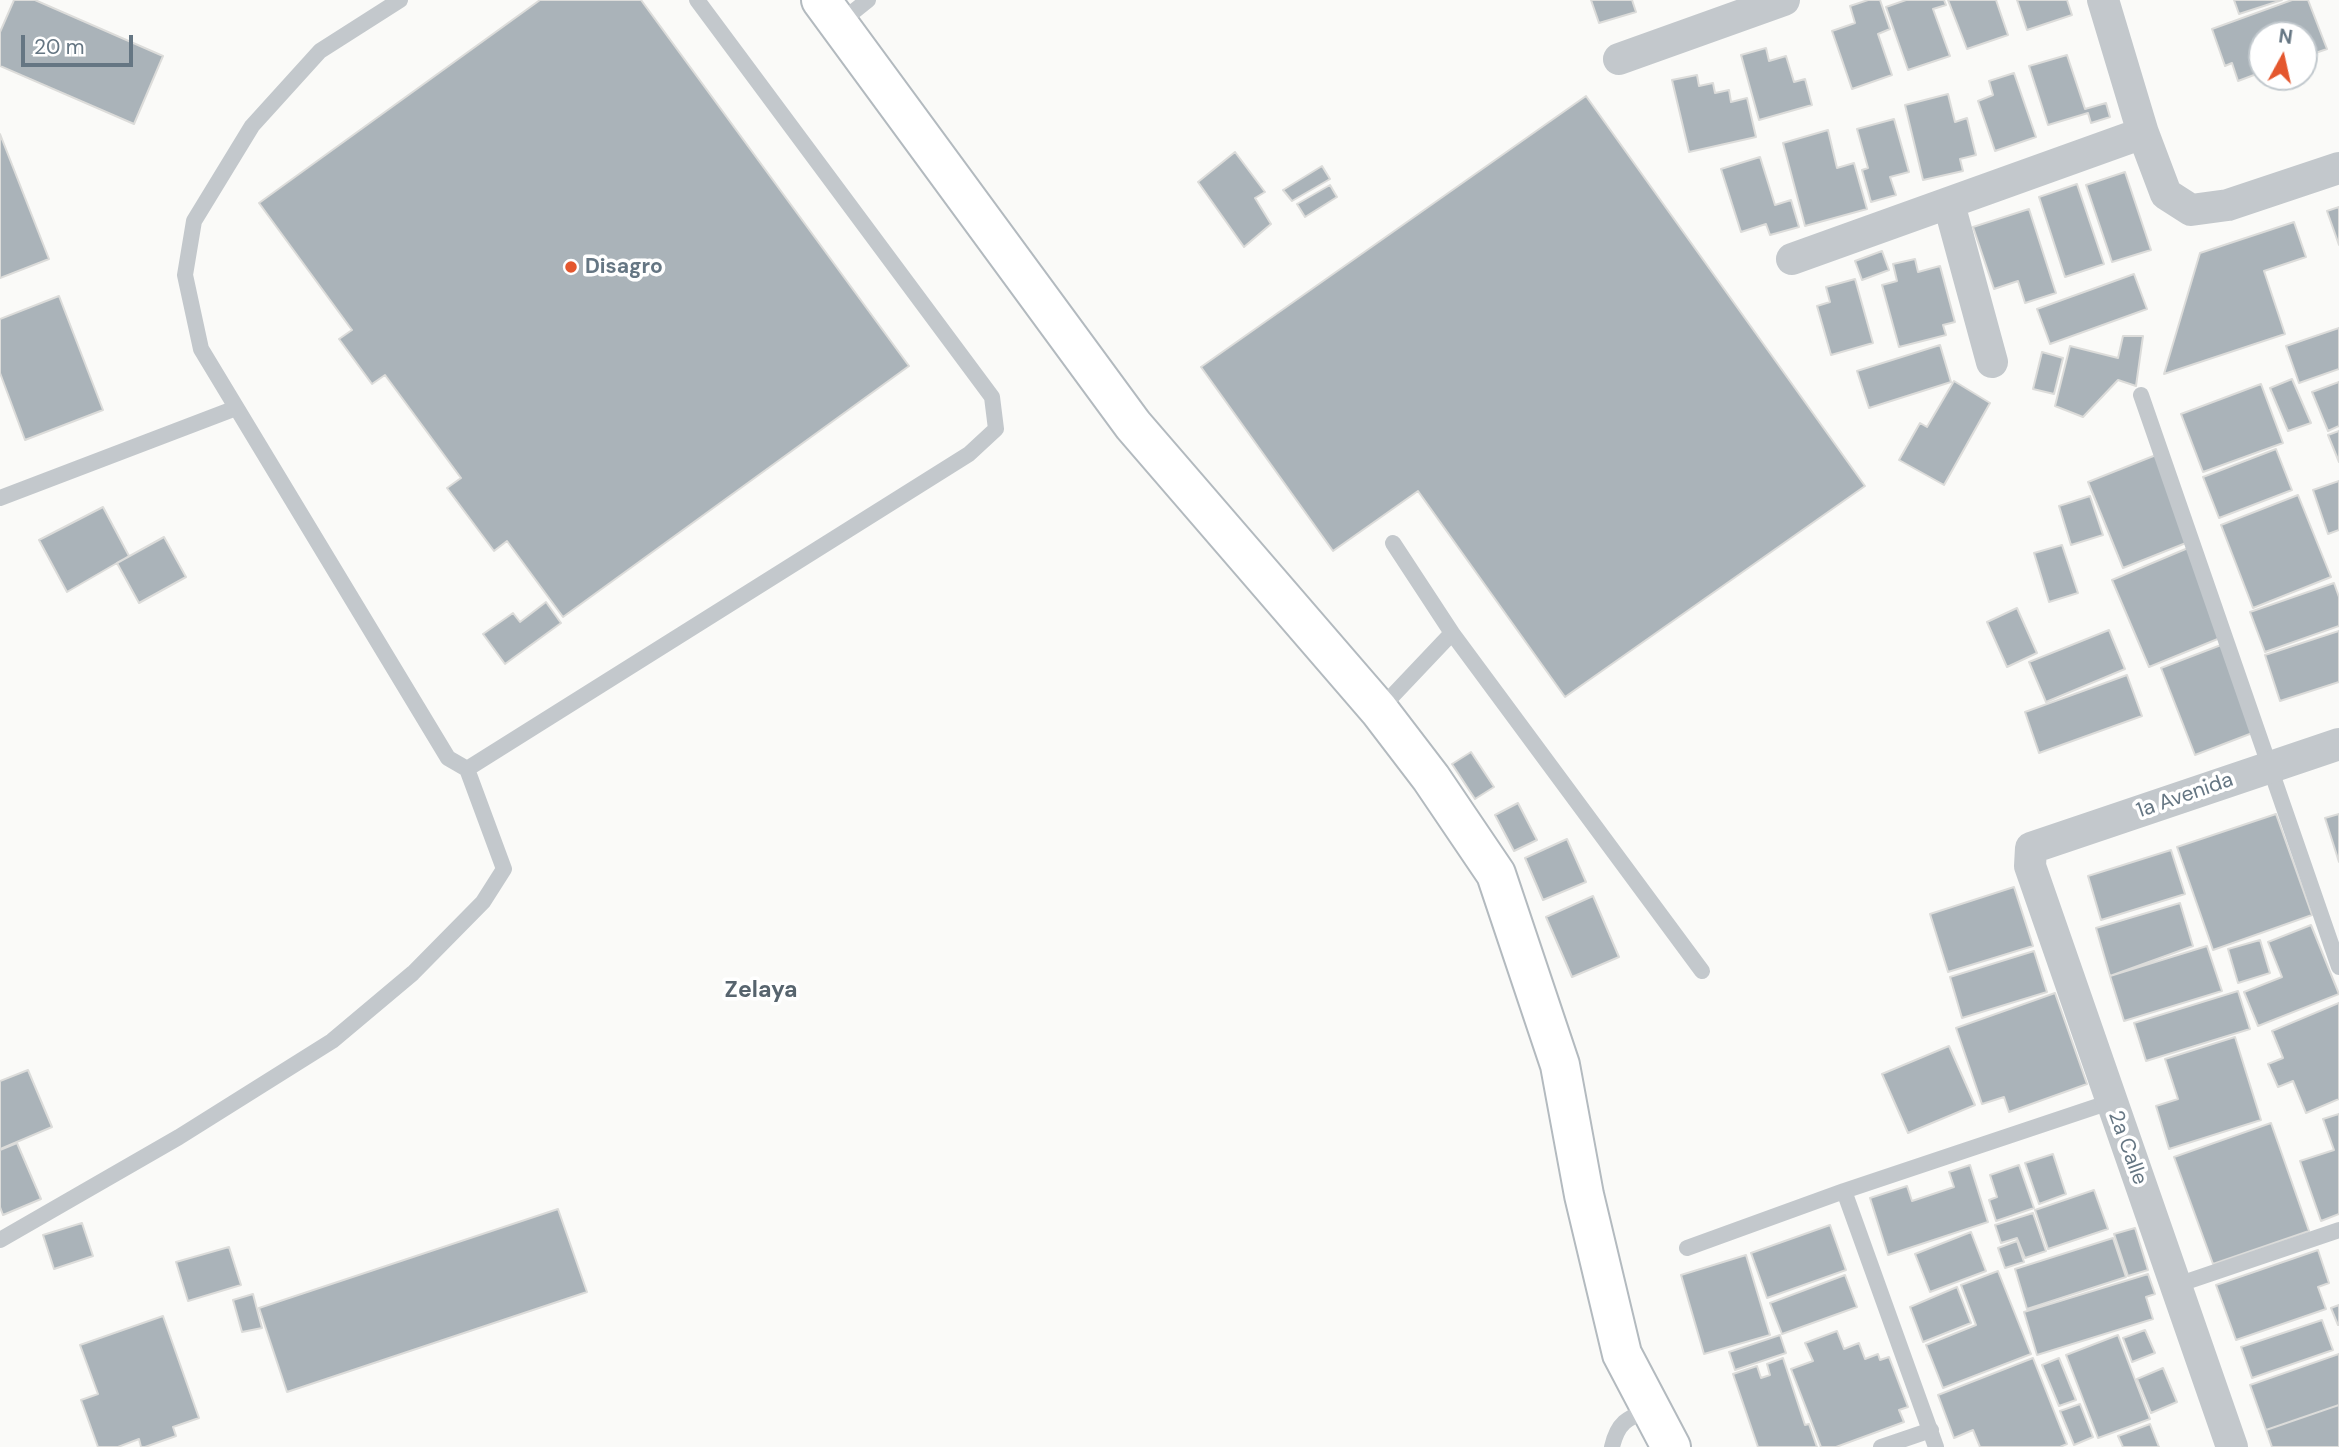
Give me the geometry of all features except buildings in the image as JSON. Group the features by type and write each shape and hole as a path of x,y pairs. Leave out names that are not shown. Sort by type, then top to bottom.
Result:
{"street":[{"path":"1619,59 1784,0"},
{"path":"2103,0 2143,133 2166,194 2191,210 2228,205 2339,168"},
{"path":"829,12 1133,425 1380,709 1496,874 1560,1065 1584,1195 1622,1354 1653,1408 1671,1447"},
{"path":"1792,259 2143,133"},
{"path":"1949,204 1992,362"},
{"name":"1a Avenida","path":"2031,848 2339,744"},
{"name":"2a Calle","path":"2031,848 2030,866 2232,1447"}],"lane":[{"path":"0,1240 179,1137 332,1041 413,973 483,902 505,869 467,769 448,758 201,349 186,275 194,221 252,126 320,51 400,0"},
{"path":"467,769 969,454 996,429 992,397 697,0"},
{"path":"829,12 868,0"},
{"path":"2141,395 2339,967"},
{"path":"0,498 236,408"},
{"path":"1393,543 1452,633 1702,971"},
{"path":"1380,709 1452,633"},
{"path":"1688,1248 1844,1191 2110,1102"},
{"path":"1844,1191 1937,1447"},
{"path":"2177,1285 2339,1230"},
{"path":"1612,1447 1617,1428 1632,1416 1653,1408"},
{"path":"1881,1447 1931,1430"}],"place":[{"name":"Disagro","path":"571,267"}],"district":[{"name":"Zelaya","path":"761,991"}]}
